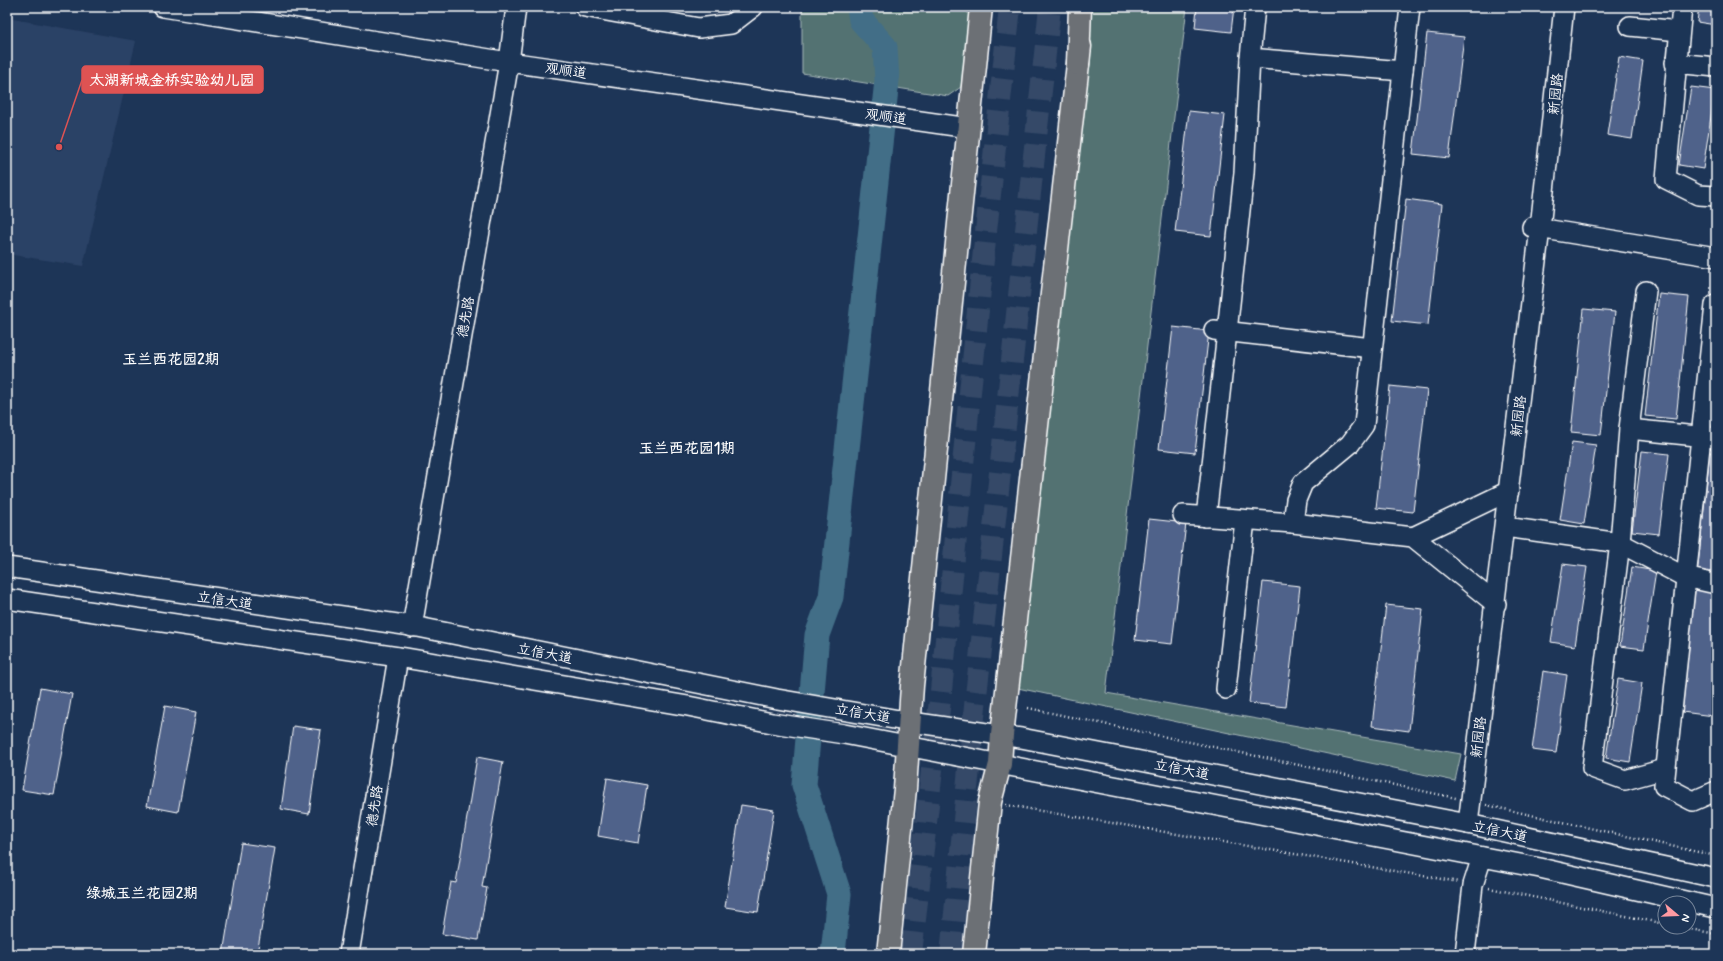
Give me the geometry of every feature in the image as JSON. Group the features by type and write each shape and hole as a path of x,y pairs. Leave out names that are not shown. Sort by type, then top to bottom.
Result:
{"main road":[{"path":"888,954 907,746 911,722 912,686 981,7"},
{"path":"1078,64 1080,7"},
{"path":"974,954 990,802 1000,764 1002,735 1085,7"}],"street":[{"name":"观顺道","path":"163,7 969,124"},
{"name":"观顺道","path":"207,7 506,58"},
{"name":"德先路","path":"506,58 509,7"},
{"name":"德先路","path":"409,626 516,7"},
{"path":"585,7 699,28 731,24 753,7"},
{"path":"1206,517 1221,331 1244,173 1250,58 1255,7"},
{"path":"1293,523 1296,500 1304,483 1350,444 1364,425 1410,7"},
{"name":"新园路","path":"1466,823 1507,492 1558,7"},
{"name":"新园路","path":"1536,227 1564,7"},
{"path":"1682,7 1666,179 1698,195 1716,196"},
{"path":"1630,26 1679,31"},
{"path":"1250,58 1403,71"},
{"path":"1676,63 1716,67"},
{"path":"1536,227 1716,257"},
{"path":"1646,291 1629,429 1620,543 1592,768 1625,780 1665,769"},
{"path":"1715,305 1708,437 1685,577 1664,786 1693,801 1716,790"},
{"path":"1221,331 1372,348"},
{"path":"1629,429 1708,437"},
{"path":"1413,538 1507,492"},
{"name":"新园路","path":"1494,602 1505,527 1507,492"},
{"path":"1184,515 1293,523 1413,538 1494,602"},
{"path":"1226,689 1246,520"},
{"path":"1505,527 1620,543 1685,577 1716,584"},
{"name":"立信大道","path":"7,567 409,626 777,699 911,722 1002,735 1466,823 1716,878"},
{"name":"立信大道","path":"7,599 401,658 688,706 772,723 844,734 1540,868 1716,908"},
{"name":"德先路","path":"349,954 401,658"},
{"name":"德先路","path":"357,954 401,658"},
{"path":"1466,954 1476,885 1486,858"},
{"path":"1472,954 1476,885"}],"path":[{"name":"立信大道","path":"1028,708 1468,801 1716,856"},
{"path":"1002,804 1476,885 1657,922"},
{"path":"1697,930 1716,934"}],"shaded area":[{"path":"7,18 136,41 83,266 7,254"}],"green space":[{"path":"802,7 970,7 961,87 948,96 802,73"},
{"path":"1088,7 1187,7 1106,693 1461,754 1455,781 1013,687"}],"building":[{"path":"1197,7 1234,7 1231,32 1195,28"},
{"path":"1699,7 1716,7 1716,25 1697,22"},
{"path":"1427,33 1464,37 1449,158 1413,154"},
{"path":"1619,57 1643,61 1632,139 1607,135"},
{"path":"1691,87 1715,90 1703,169 1679,165"},
{"path":"1189,111 1225,115 1211,236 1175,232"},
{"path":"1406,199 1442,204 1428,325 1392,321"},
{"path":"1659,294 1689,297 1676,419 1645,416"},
{"path":"1584,309 1615,312 1601,435 1571,432"},
{"path":"1173,327 1209,331 1195,453 1159,449"},
{"path":"1390,386 1427,390 1413,512 1376,508"},
{"path":"1572,442 1596,445 1584,524 1560,520"},
{"path":"1642,451 1669,454 1659,534 1632,531"},
{"path":"1710,452 1716,453 1716,577 1697,575"},
{"path":"1149,519 1186,523 1172,644 1135,640"},
{"path":"1563,564 1587,567 1575,646 1551,642"},
{"path":"1632,567 1656,571 1644,649 1620,646"},
{"path":"1263,582 1300,586 1286,707 1249,703"},
{"path":"1695,590 1716,592 1716,686 1713,716 1682,712"},
{"path":"1386,605 1423,609 1409,731 1372,726"},
{"path":"1543,671 1567,675 1556,753 1532,750"},
{"path":"1618,679 1642,683 1630,762 1606,758"},
{"path":"40,688 72,694 54,795 22,790"},
{"path":"165,706 196,712 178,812 147,806"},
{"path":"293,726 321,730 309,814 281,809"},
{"path":"477,757 503,762 482,887 487,888 478,940 442,934 451,882 456,883"},
{"path":"607,778 647,785 638,843 598,836"},
{"path":"741,805 774,810 758,912 725,907"},
{"path":"241,843 275,848 257,954 223,954"}],"waterway":[{"path":"833,954 839,894 804,785 817,635 831,597 887,80 885,47 861,20 859,7"}],"tunnel":[{"path":"911,954 941,691 982,269 1010,7"},
{"path":"951,954 976,696 1050,7"}],"place":[{"name":"太湖新城金桥实验幼儿园","path":"59,147"}],"district":[{"name":"玉兰西花园2期","path":"171,359"},
{"name":"玉兰西花园1期","path":"687,448"},
{"name":"绿城玉兰花园2期","path":"142,893"}]}
